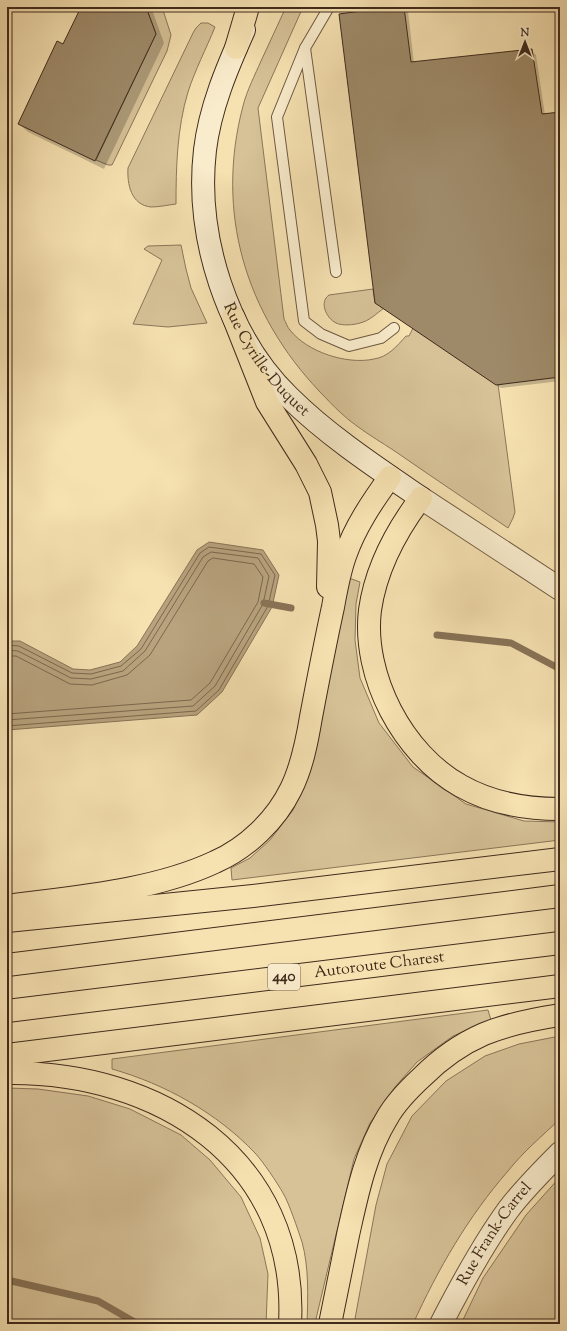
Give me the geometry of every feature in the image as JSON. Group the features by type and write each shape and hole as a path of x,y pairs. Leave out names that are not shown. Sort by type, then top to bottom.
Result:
{"highway":[{"path":"236,48 248,7"},
{"path":"233,316 267,402 306,464 320,492 329,541 328,629"},
{"path":"7,906 101,893 168,879 216,862 235,851 271,820 283,804 292,788 299,769 308,732 328,629 340,575 347,552 358,526 390,477"},
{"path":"421,498 393,539 379,571 374,589 370,610 369,633 371,652 381,691 389,708 412,744 428,761 460,786 478,794 514,805 560,809"},
{"path":"7,921 253,896 560,858"},
{"path":"7,965 560,896"},
{"name":"Autoroute Charest","path":"7,1011 560,943"},
{"path":"7,1055 560,986"},
{"path":"330,1324 354,1209 364,1170 378,1134 399,1100 445,1056 465,1044 484,1034 505,1027 560,1015"},
{"path":"7,1073 67,1077 91,1082 142,1097 169,1109 190,1123 229,1154 245,1171 258,1189 277,1227 289,1275 291,1306 290,1324"}],"main road":[{"name":"Rue Cyrille-Duquet","path":"254,7 216,98 205,150 204,175 204,199 216,269 233,316 246,341 257,360 289,397 327,430 390,477 560,589"},
{"name":"Rue Frank-Carrel","path":"441,1324 482,1248 509,1209 560,1153"}],"lane":[{"path":"329,7 305,48 277,117 304,321 321,334 349,346 381,338 394,328"},
{"path":"305,48 336,272"}],"shaded area":[{"path":"146,7 162,7 171,35 167,51 114,161 112,165 108,165 96,160 156,34"},
{"path":"286,7 303,7 258,108 284,319 290,330 306,345 328,355 352,360 374,359 384,356 399,344 406,336 409,336 413,328 498,384 515,512 508,528 362,430 338,410 320,392 294,361 272,329 255,295 243,259 235,222 233,184 235,145 243,106 251,83"},
{"path":"201,23 208,23 215,27 194,76 184,106 179,134 176,204 154,207 144,205 135,198 132,193 128,181 128,168 193,33"},
{"path":"181,245 191,288 207,323 168,327 133,324 162,260 144,249 148,246"},
{"path":"373,289 375,303 384,308 366,321 355,324 341,325 329,318 325,310 324,302 329,295"},
{"path":"349,578 360,582 356,604 355,640 360,678 379,723 413,767 466,804 524,821 560,822 560,840 232,880 231,868 250,858 270,840 293,810 309,772"},
{"path":"488,1010 491,1020 453,1036 417,1062 395,1087 370,1123 354,1159 315,1323 307,1323 307,1272 302,1242 291,1210 283,1193 270,1172 255,1153 224,1125 189,1102 151,1083 112,1069 112,1059"},
{"path":"560,1036 560,1119 520,1157 493,1189 467,1225 443,1264 413,1324 354,1324 376,1205 387,1164 412,1116 446,1081 485,1056 519,1044"},
{"path":"7,1088 38,1089 88,1096 130,1109 181,1135 210,1160 241,1197 260,1238 268,1274 266,1324 7,1324"},
{"path":"560,1177 560,1324 461,1324 483,1278 526,1215"}],"water":[{"path":"209,542 263,550 279,575 272,607 222,692 197,715 7,730 7,641 20,641 73,669 90,670 120,662 137,646 197,550"}],"building":[{"path":"81,7 146,7 156,34 95,161 18,124 57,41 63,44"},
{"path":"391,7 404,7 411,62 532,49 542,114 560,112 560,377 496,385 375,303 339,14"}],"waterway":[{"path":"264,603 291,608"},
{"path":"437,635 511,643 560,669"},
{"path":"7,1280 98,1301 138,1324"}]}
